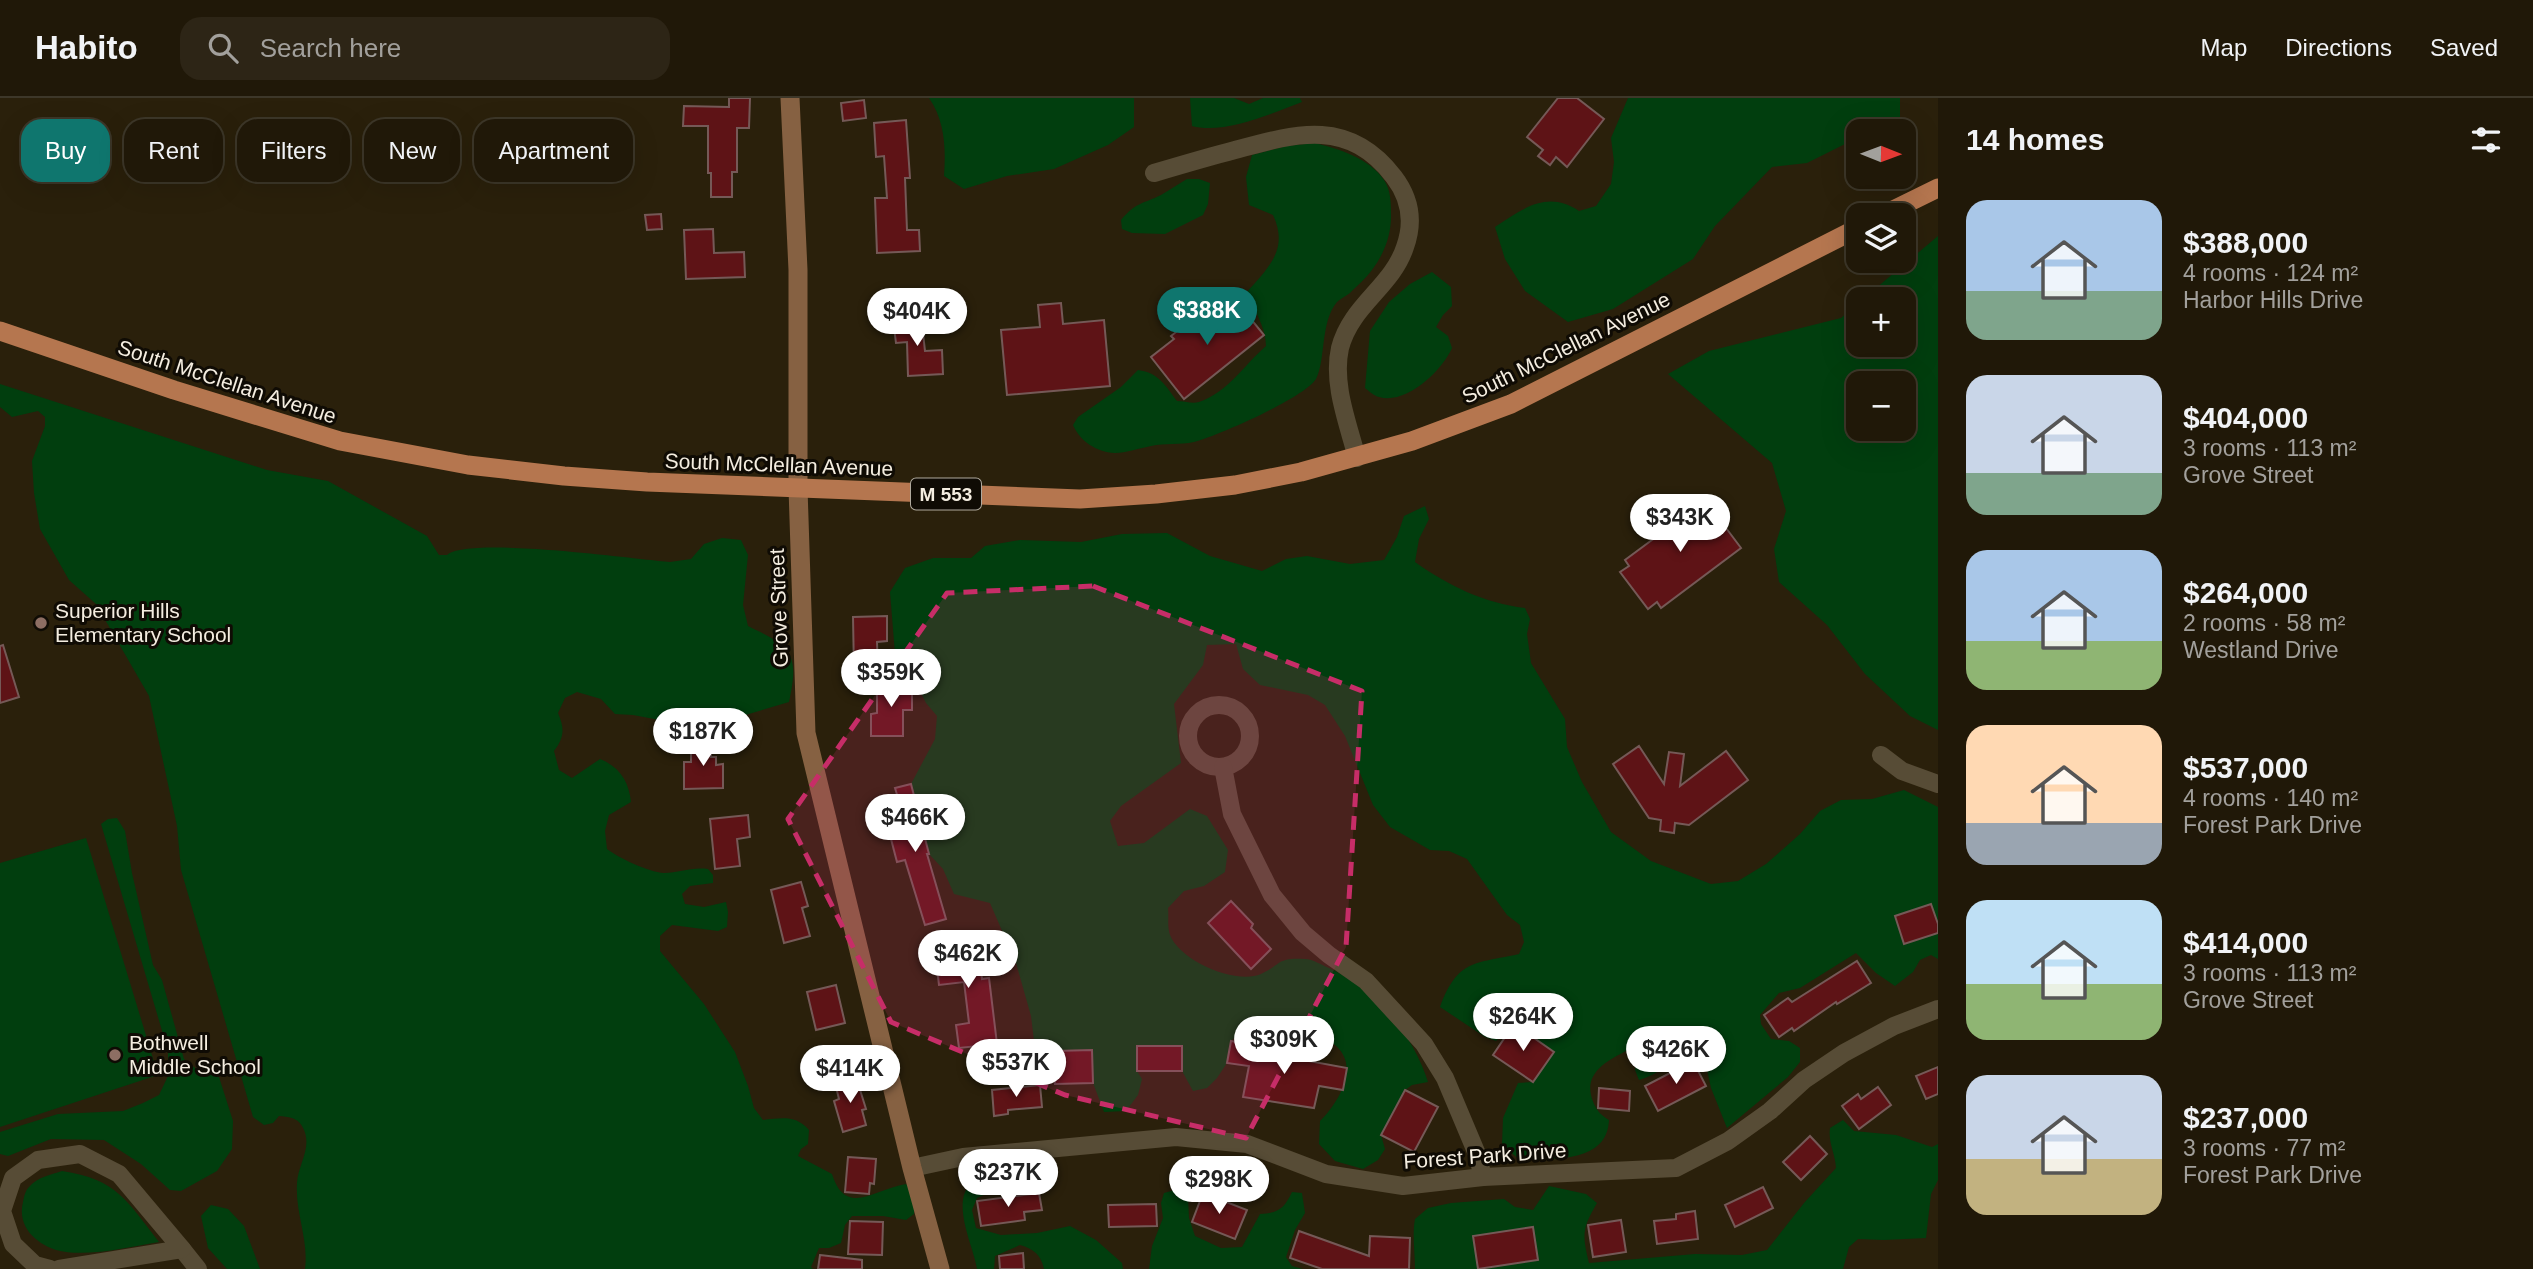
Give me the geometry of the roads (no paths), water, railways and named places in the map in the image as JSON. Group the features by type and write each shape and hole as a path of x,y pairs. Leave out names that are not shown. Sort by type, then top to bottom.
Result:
{"main road":[{"name":"Grove Street","path":"790,98 799,270 798,488 806,733 912,1168 940,1269"},
{"path":"1907,203 1938,188"},
{"name":"South McClellan Avenue","path":"0,331 174,390 340,441 468,465 646,482 1080,499 1235,485 1301,472 1412,441 1511,404 1846,234"}],"street":[{"path":"1154,173 1283,136 1310,133 1338,138 1365,150 1383,163 1399,184 1410,211 1411,225 1405,248 1392,273 1349,325 1340,347 1337,365 1340,389 1357,458"},
{"path":"1881,755 1902,771 1938,784"},
{"path":"1223,767 1232,814 1272,895 1303,933 1366,981 1424,1044 1445,1077 1477,1154 1483,1177"},
{"name":"Forest Park Drive","path":"912,1168 963,1157 1176,1137 1247,1144 1326,1174 1403,1186 1483,1177 1676,1168 1728,1141 1770,1111 1804,1080 1844,1053 1894,1026 1938,1009"},
{"path":"50,1269 35,1265 13,1244 2,1211 13,1178 38,1160 80,1154 119,1174 198,1269"},
{"path":"59,1269 182,1249"}],"place":[{"name":"Superior Hills Elementary School","path":"41,623"},
{"name":"Bothwell Middle School","path":"115,1055"}]}
